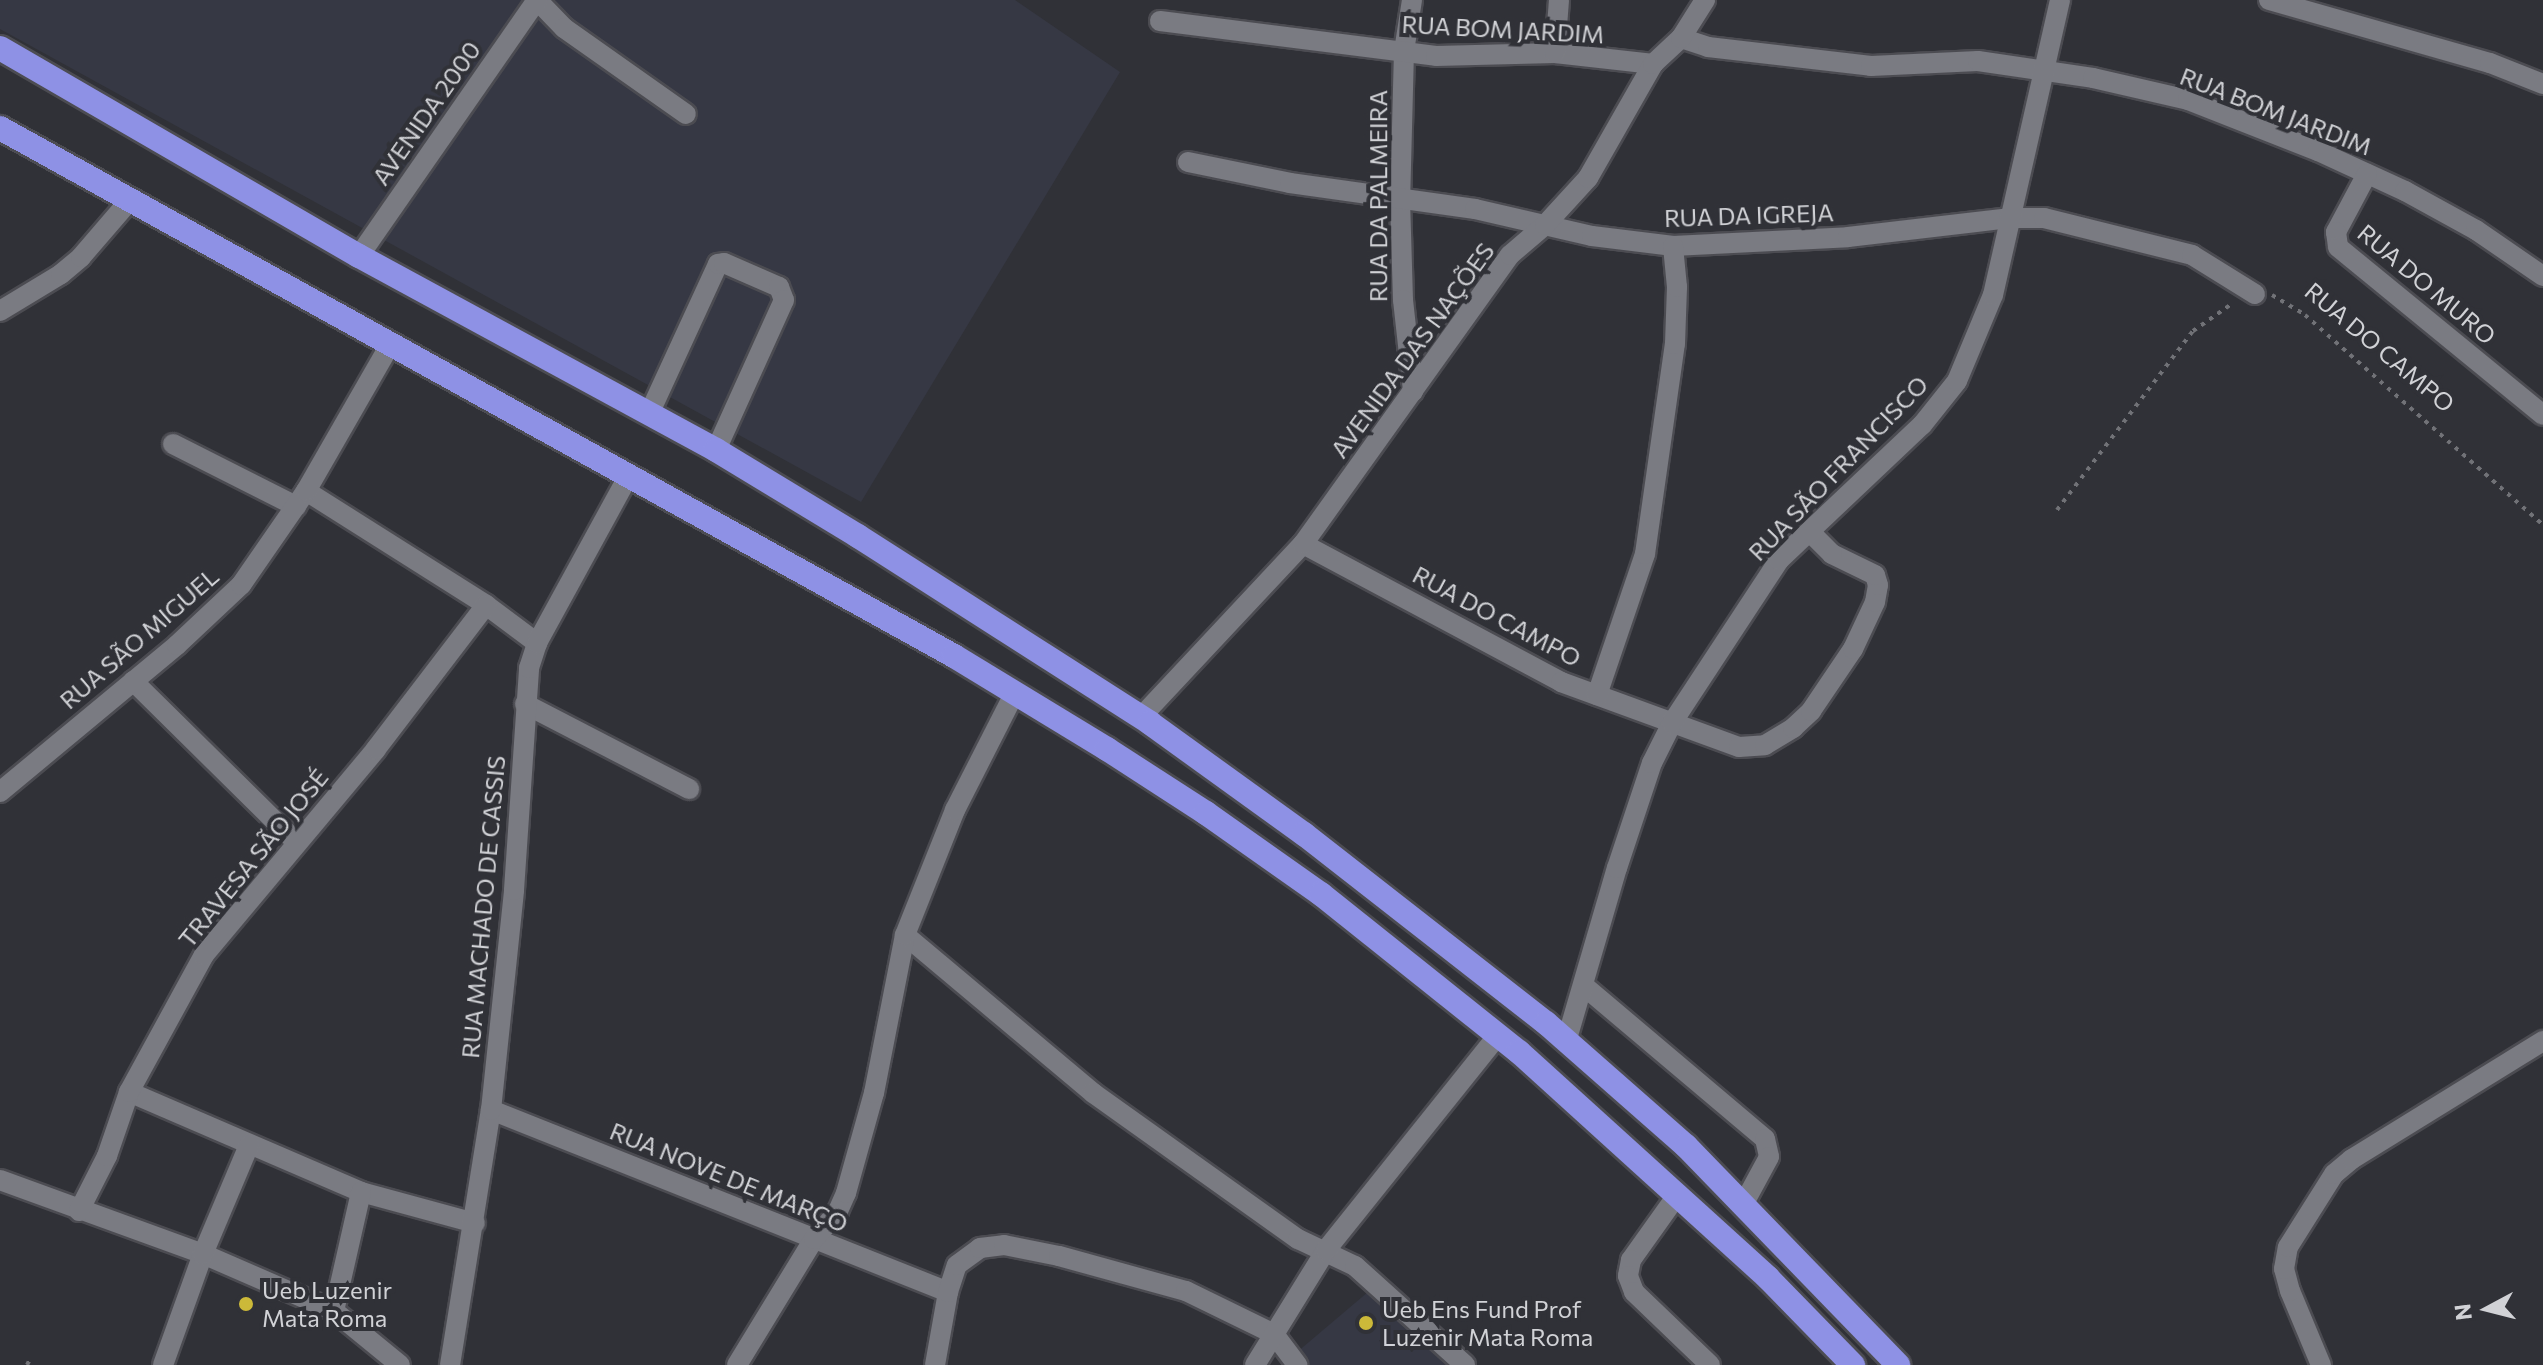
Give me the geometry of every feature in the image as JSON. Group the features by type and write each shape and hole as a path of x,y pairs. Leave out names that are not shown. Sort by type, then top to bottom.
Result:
{"highway":[{"path":"0,48 359,256 716,450 937,585 1141,717 1465,958 1566,1042 1686,1146 1898,1365"},
{"path":"0,128 1015,692 1169,789 1308,885 1498,1035 1678,1194 1768,1278 1853,1365"}],"street":[{"path":"537,0 564,28 686,114"},
{"name":"AVENIDA 2000","path":"359,256 537,0"},
{"name":"RUA DA PALMEIRA","path":"1412,0 1404,51 1400,199 1403,300 1413,391"},
{"path":"1555,53 1559,0"},
{"name":"AVENIDA DAS NAÇÕES","path":"1141,717 1303,544 1510,255 1545,225 1588,178 1653,64 1681,38 1705,0"},
{"name":"RUA SÃO FRANCISCO","path":"1672,723 1779,560 1938,408 1957,381 1993,295 2060,0"},
{"path":"2269,0 2490,63 2543,84"},
{"name":"RUA BOM JARDIM","path":"1160,21 1404,51 1474,57 1555,53 1653,64"},
{"name":"RUA BOM JARDIM","path":"1681,38 1708,47 1871,66 1978,61 2188,100 2367,174 2476,230 2543,276"},
{"name":"RUA DA IGREJA","path":"1188,162 1475,209 1592,236 1673,246 1848,237 2009,218 2065,222 2192,255 2255,294"},
{"name":"RUA DO MURO","path":"2367,174 2336,232 2338,247 2543,415"},
{"path":"0,311 61,274 130,200"},
{"path":"1597,695 1645,554 1671,378 1677,287 1673,246"},
{"path":"649,414 718,264 724,263 779,287 784,300 716,450"},
{"name":"RUA SÃO MIGUEL","path":"0,792 217,610 241,585 301,498 391,343"},
{"path":"173,444 301,498 486,605 537,643"},
{"name":"RUA MACHADO DE CASSIS","path":"450,1365 491,1110 515,874 525,704 537,643 629,475"},
{"name":"RUA DO CAMPO","path":"1303,544 1561,682 1728,745 1765,745 1793,728 1825,694 1869,617 1878,585 1875,575 1832,554 1810,532"},
{"name":"TRAVESA SÃO JOSÉ","path":"79,1211 107,1156 129,1092 204,955 376,749 486,605"},
{"path":"133,681 296,842"},
{"path":"737,1365 814,1239 829,1225 846,1193 874,1093 905,935 955,810 1015,692"},
{"path":"525,704 689,789"},
{"path":"1566,1042 1617,868 1652,763 1672,723"},
{"path":"905,935 1093,1093 1298,1239 1355,1266 1465,1365"},
{"path":"1584,986 1765,1139 1769,1157 1744,1203"},
{"path":"1255,1365 1326,1250 1498,1035"},
{"path":"2321,1365 2284,1269 2288,1247 2334,1174 2352,1159 2543,1041"},
{"path":"129,1092 361,1192 475,1223"},
{"name":"RUA NOVE DE MARÇO","path":"491,1110 948,1292"},
{"path":"163,1365 203,1254 249,1145"},
{"path":"0,1180 203,1254 334,1311 400,1365"},
{"path":"334,1311 361,1192"},
{"path":"1678,1194 1631,1260 1628,1276 1634,1292 1710,1365"},
{"path":"935,1365 948,1292 957,1265 971,1252 987,1247 1018,1246 1186,1291 1274,1334 1297,1365"}],"path":[{"path":"2057,510 2193,331 2234,302 2255,294"},
{"name":"RUA DO CAMPO","path":"2255,294 2284,299 2305,315 2543,525"},
{"path":"27,1365 31,1357"}],"shaded area":[{"path":"0,0 1015,0 1120,72 861,502 0,29"},
{"name":"Ueb Ens Fund Prof Luzenir Mata Roma","path":"1368,1292 1446,1365 1307,1365 1296,1353"}],"place":[{"name":"Ueb Luzenir Mata Roma","path":"246,1304"},
{"name":"Ueb Ens Fund Prof Luzenir Mata Roma","path":"1366,1323"}]}
